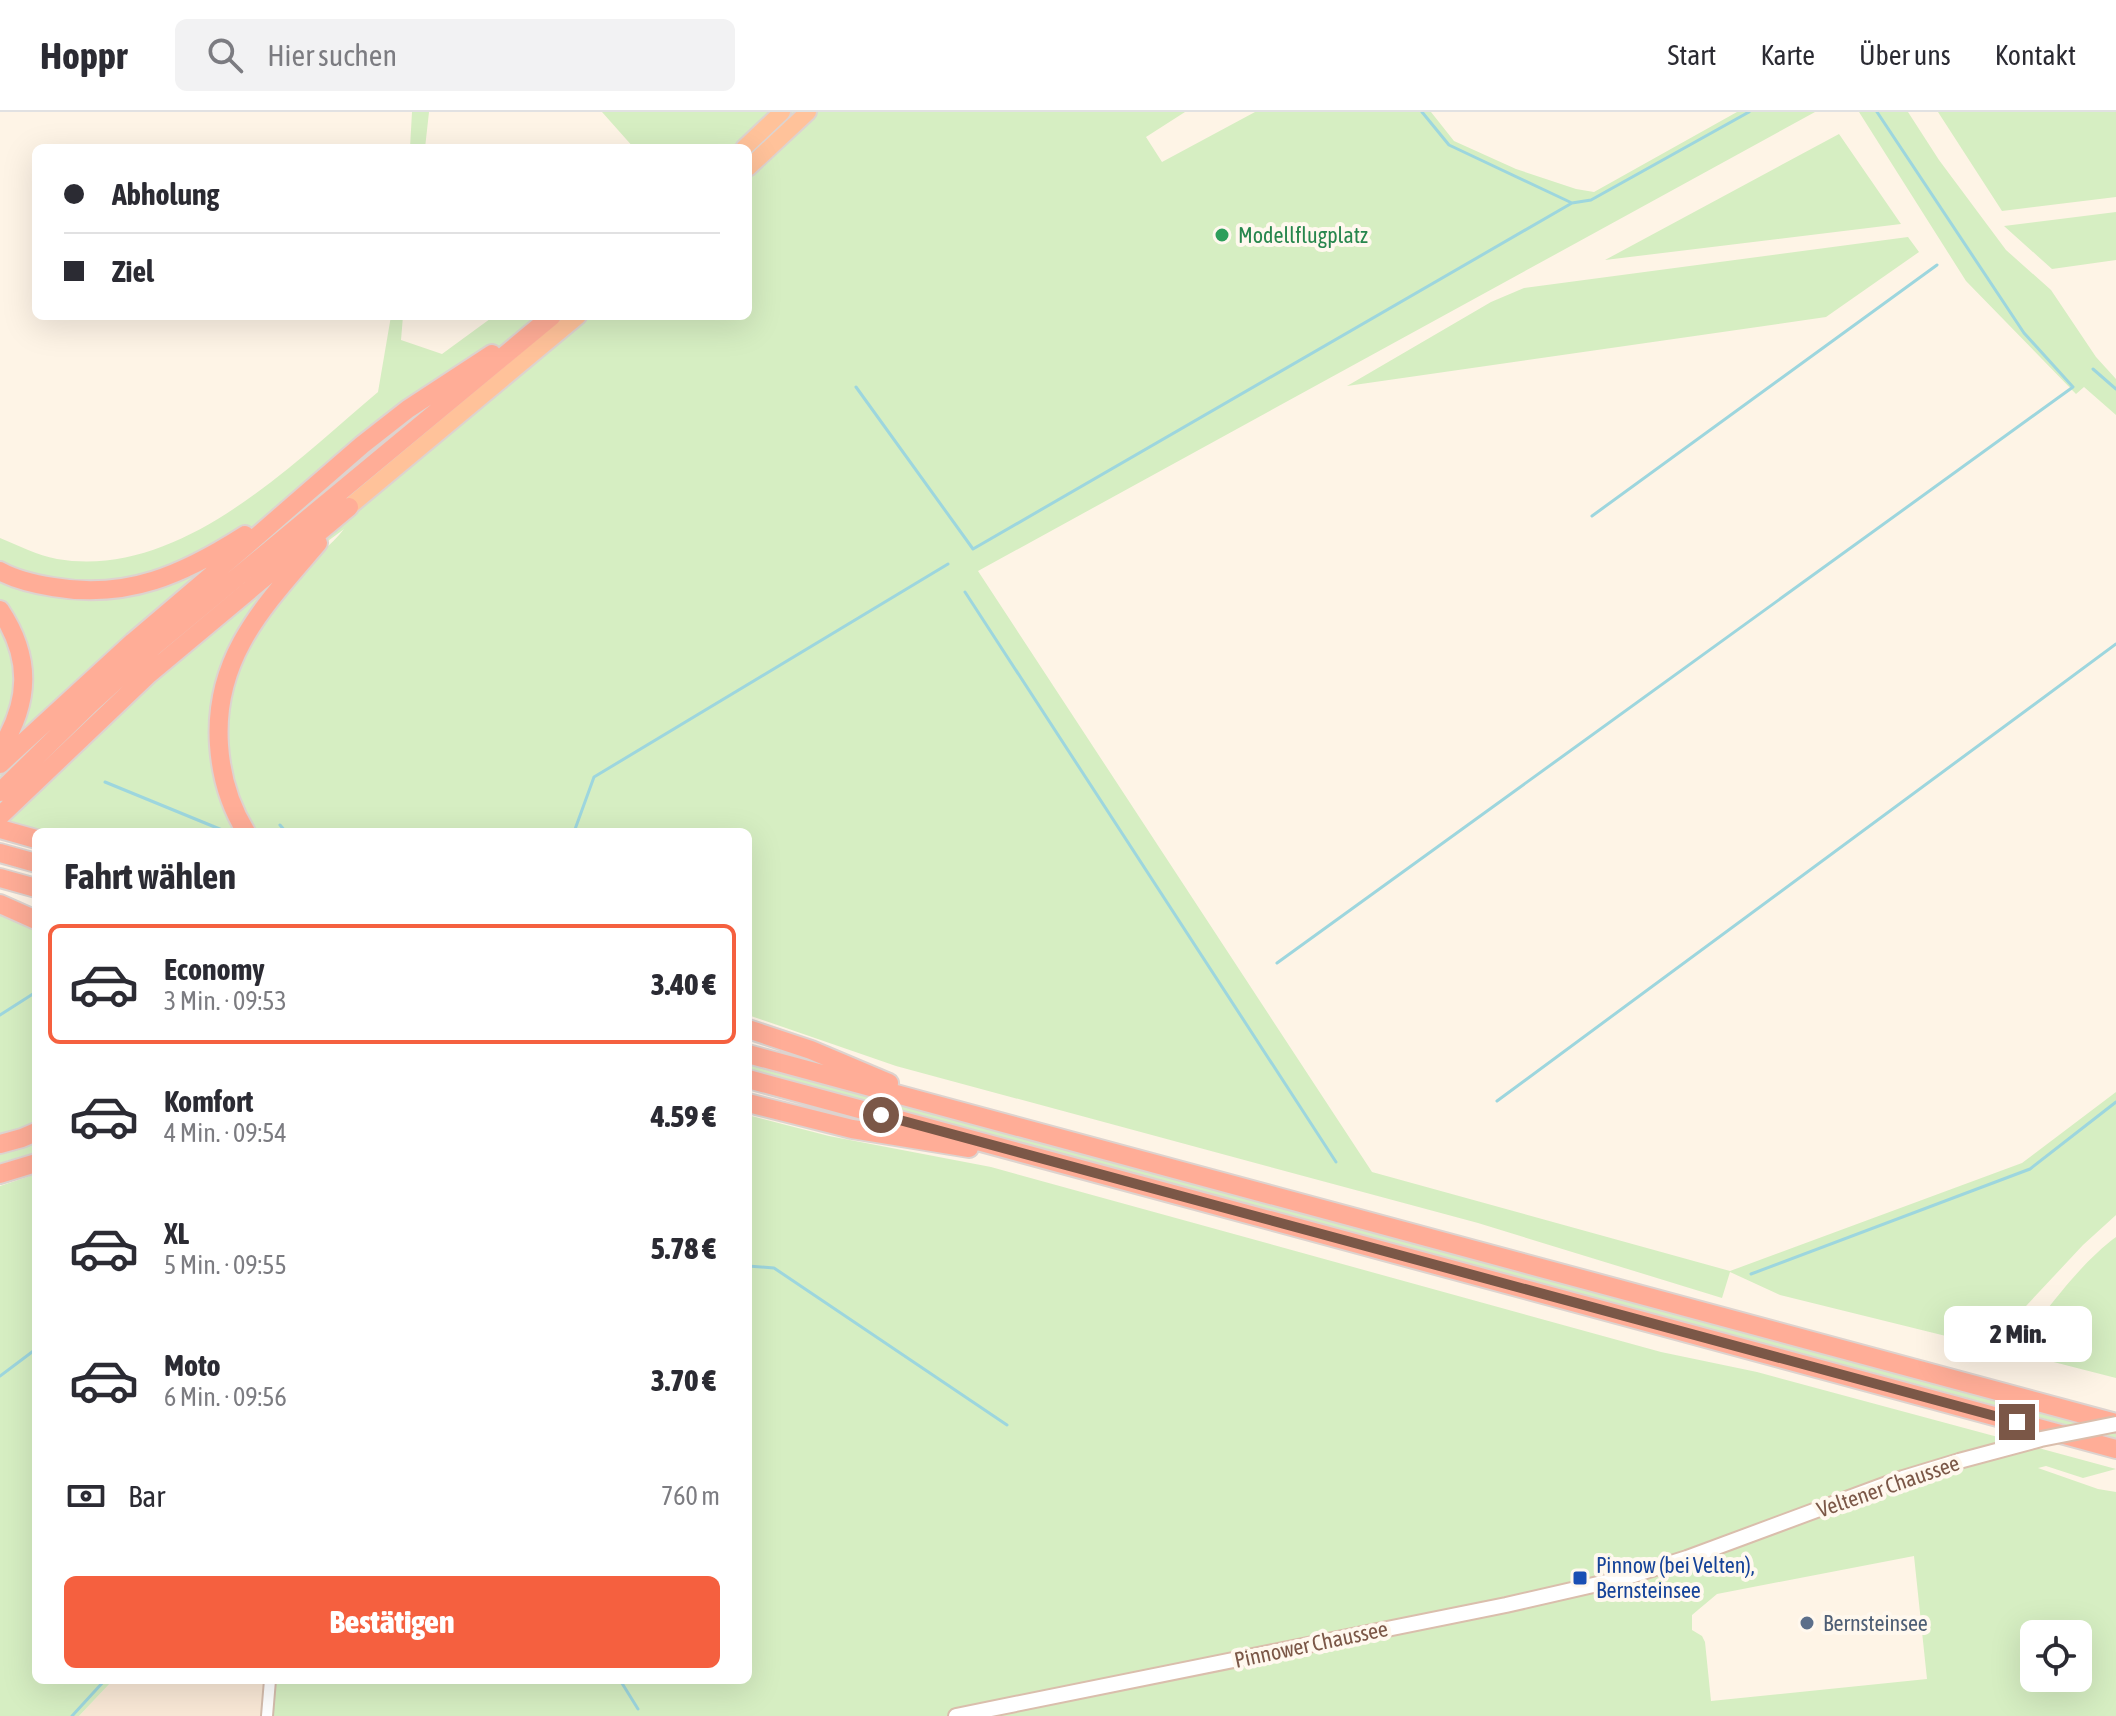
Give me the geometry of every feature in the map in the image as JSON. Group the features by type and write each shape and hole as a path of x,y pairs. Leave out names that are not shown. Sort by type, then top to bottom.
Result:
{"highway":[{"path":"748,144 782,112"},
{"path":"752,164 808,112"},
{"path":"0,764 133,642 362,445 408,409 546,320"},
{"path":"0,816 9,795 90,704 154,646 547,320"},
{"path":"9,795 172,654 573,320"},
{"path":"0,571 72,590 96,591 145,585 186,570 218,553 295,503"},
{"path":"244,828 230,798 220,759 218,722 227,674 241,642 261,612 349,507"},
{"path":"0,610 19,647 24,684 19,715 0,750"},
{"path":"0,829 32,838"},
{"path":"0,853 32,862"},
{"path":"0,878 32,887"},
{"path":"0,904 32,912"},
{"path":"0,904 32,918"},
{"path":"752,1030 825,1056 947,1108"},
{"path":"752,1055 2116,1424"},
{"path":"752,1080 2116,1449"},
{"path":"752,1104 880,1135 1047,1159"},
{"path":"0,1144 32,1134"},
{"path":"0,1174 32,1164"}],"main road":[{"name":"Veltener Chaussee","path":"1665,1565 1861,1493 1959,1461 2041,1439 2116,1424"},
{"name":"Pinnower Chaussee","path":"956,1716 1534,1599 1665,1565"}],"street":[{"path":"267,1716 270,1684"}],"shaded area":[{"path":"109,1684 275,1684 273,1716 79,1716"}],"green space":[{"path":"412,112 429,112 425,144 410,144"},
{"path":"602,112 1185,112 1146,137 1162,162 1255,112 1431,112 1454,141 1516,169 1594,192 1737,112 1815,112 978,571 1372,1172 1730,1271 2022,1163 2116,1092 2116,1215 2026,1306 1992,1334 1977,1341 1780,1295 1730,1272 1722,1298 1478,1223 896,1066 752,1016 752,828 252,828 237,800 228,764 225,737 232,686 251,640 265,618 297,576 344,529 282,577 242,629 228,656 218,685 212,744 226,803 238,828 32,828 32,833 4,825 29,801 0,792 0,754 16,739 22,724 0,752 9,725 0,741 0,538 57,559 103,561 147,552 190,534 271,482 378,392 390,320 403,320 401,340 442,354 489,320 752,320 752,144 630,144"},
{"path":"1859,112 1908,112 1939,160 2006,250 2051,290 2096,357 2116,379 2116,415 2084,387 2076,394 1966,281"},
{"path":"1938,112 2116,112 2116,197 2002,211"},
{"path":"1839,134 1901,224 1605,260"},
{"path":"2116,212 2116,260 2052,269 2004,226"},
{"path":"1908,237 1919,252 1826,317 1347,386 1491,302 1524,288"},
{"path":"0,912 32,925 32,1125 0,1136"},
{"path":"752,1065 2116,1432 2116,1438 752,1071"},
{"path":"752,1116 829,1136 991,1167 1661,1352 1757,1372 2116,1469 2083,1478 2046,1466 2038,1468 2098,1489 2116,1492 2116,1716 273,1716 275,1684 752,1684","holes":["1914,1556 1927,1679 1711,1701 1705,1642 1692,1630 1692,1615 1717,1594"]},
{"path":"32,1140 32,1153 0,1163 0,1150"},
{"path":"32,1175 32,1684 109,1684 79,1716 0,1716 0,1186"},
{"path":"2116,1237 2116,1378 2034,1357 2025,1339 2079,1271"}],"waterway":[{"path":"1422,112 1449,145 1572,203 1591,200 1749,112"},
{"path":"1277,963 2073,387 2024,333 1877,112"},
{"path":"856,387 973,549 1572,203"},
{"path":"1592,516 1937,265"},
{"path":"2093,369 2116,389"},
{"path":"575,828 594,777 948,564"},
{"path":"965,592 1336,1162"},
{"path":"1497,1101 2116,644"},
{"path":"105,782 217,828"},
{"path":"0,1015 32,995"},
{"path":"1751,1274 2030,1169 2116,1102"},
{"path":"752,1266 774,1268 1007,1425"},
{"path":"0,1376 32,1352"},
{"path":"72,1716 101,1684"},
{"path":"622,1684 638,1709"}],"place":[{"name":"Modellflugplatz","path":"1222,235"},
{"name":"Pinnow (bei Velten), Bernsteinsee","path":"1580,1578"},
{"name":"Bernsteinsee","path":"1807,1623"}],"route":[{"path":"881,1115 2017,1422"}]}
